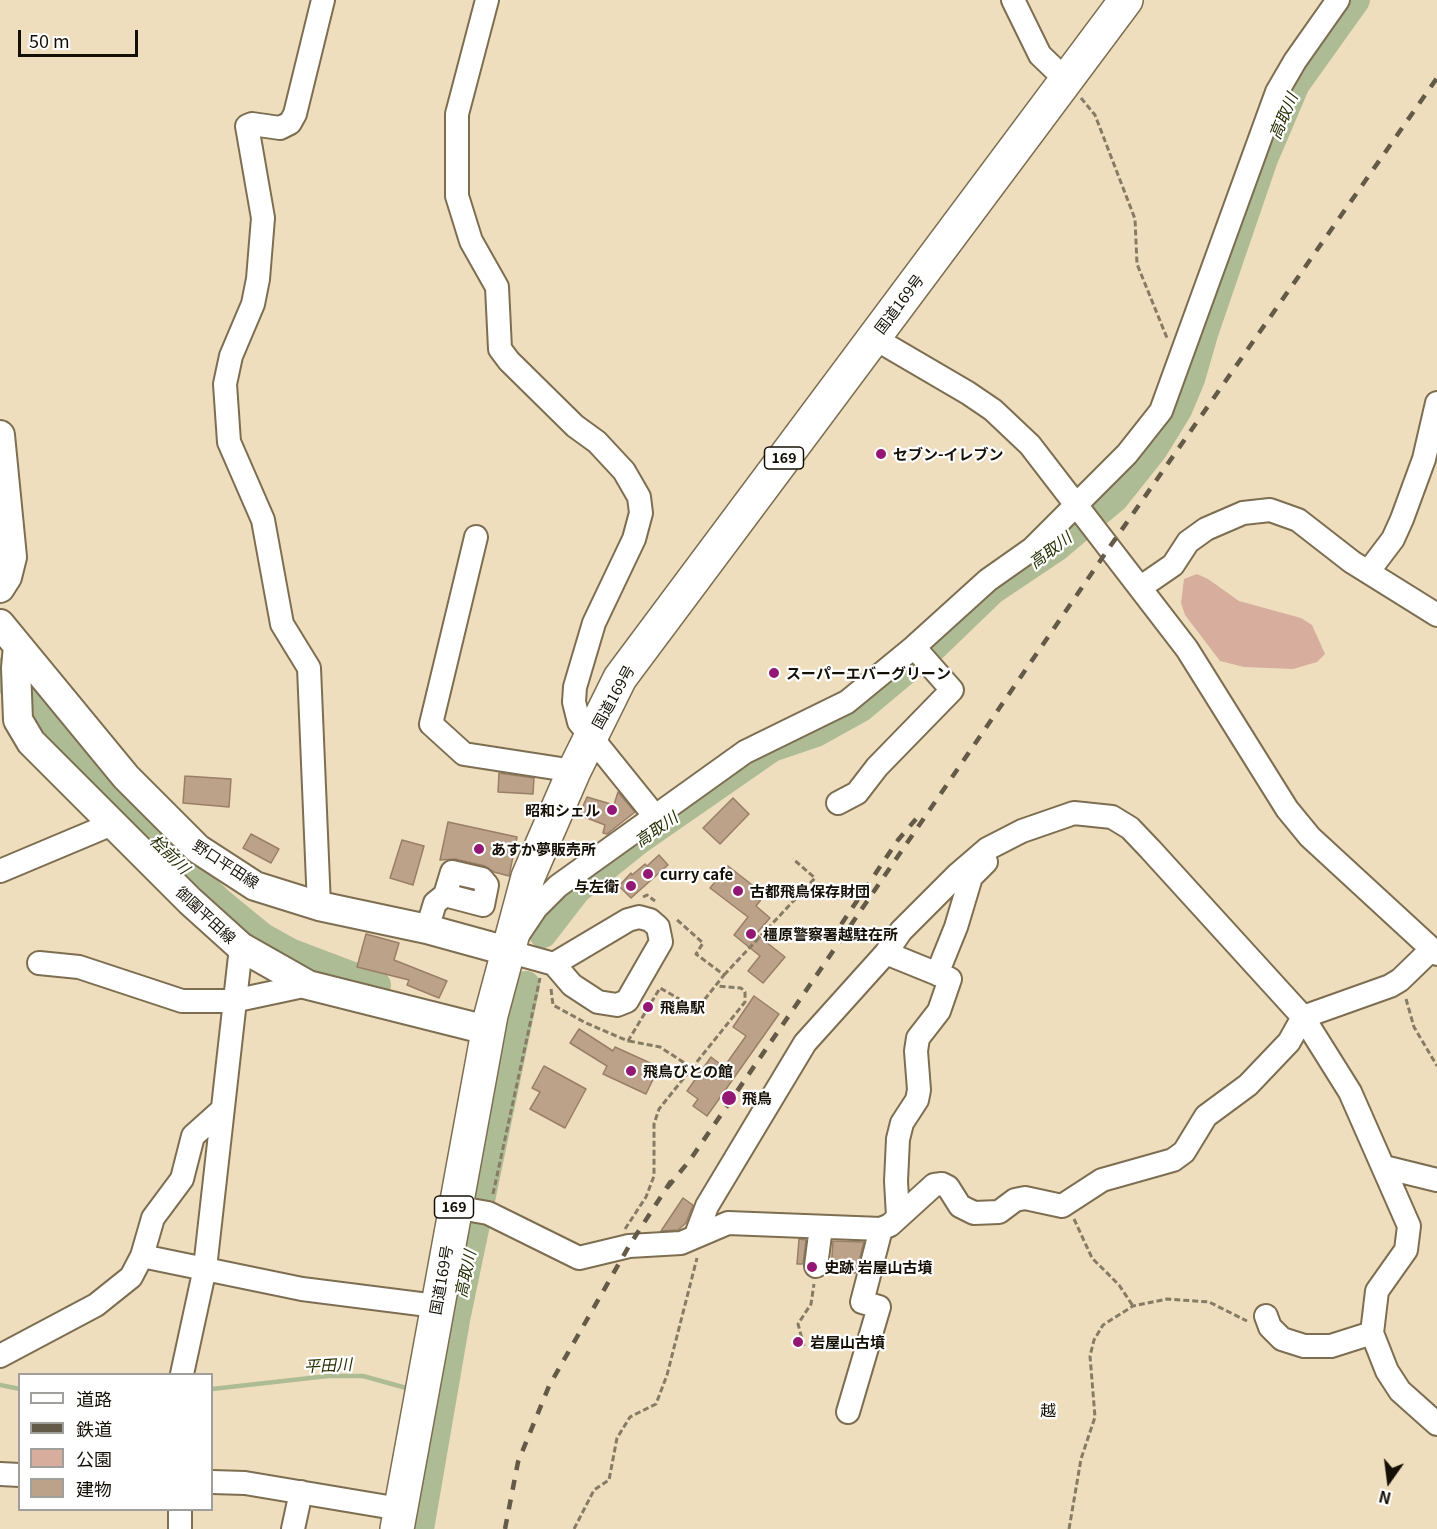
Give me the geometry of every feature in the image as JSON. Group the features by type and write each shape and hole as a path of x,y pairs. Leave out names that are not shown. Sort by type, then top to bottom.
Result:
{"highway":[{"name":"国道169号","path":"399,1519 487,1030 533,861 574,771 620,678 1067,81 1125,0"}],"main road":[{"path":"0,435 12,557 7,577 0,588"},
{"name":"野口平田線","path":"0,624 17,657 126,777 198,849 255,886 319,906 427,929 507,951"},
{"name":"御園平田線","path":"17,657 16,709 18,720 31,742 112,824 241,946 308,985 487,1030"}],"street":[{"path":"319,906 309,668 282,624 263,520 229,442 225,384 231,356 254,304 260,259 263,218 247,126 252,124 279,128 290,123 295,114 323,0"},
{"path":"487,0 457,114 455,153 457,196 464,223 497,287 500,349 509,361 575,426 597,442 624,471 639,497 641,513 634,539 594,622 575,687 575,713 591,738 654,815"},
{"path":"1013,0 1040,55 1067,81"},
{"path":"547,969 628,920 639,917 650,920 662,934 658,951 627,1001 617,1005 598,1002 547,969 507,951 524,922 546,897 654,815 745,752 847,702 920,654 988,580 1083,515 1161,411 1208,276 1277,92 1295,61 1338,0"},
{"path":"454,1207 488,1213 572,1256 587,1257 611,1250 648,1244 681,1243 720,1225 737,1222 821,1227 890,1223 934,1185 942,1184 948,1187 960,1206 974,1213 999,1212 1015,1200 1025,1198 1062,1206 1102,1180 1173,1160 1184,1152 1206,1116 1248,1085 1280,1052 1296,1032 1303,1017 1400,980 1435,952 1311,837 1287,809 1187,649 1030,445 993,410 874,338"},
{"path":"1368,572 1393,539 1402,519 1424,459 1437,403"},
{"path":"1141,587 1173,565 1195,535 1243,513 1257,510 1285,513 1298,520 1368,572 1437,615"},
{"path":"476,537 431,724 464,754 574,771"},
{"path":"838,803 857,793 877,767 952,690 920,654"},
{"path":"696,1235 707,1206 805,1043 886,953 901,932 958,874 987,849 1022,831 1074,813 1112,817 1137,835 1303,1017 1350,1092 1406,1213 1409,1226 1409,1240 1402,1257 1377,1291 1372,1333 1387,1371 1400,1391 1437,1424"},
{"path":"0,871 112,824"},
{"path":"937,974 956,927 970,877 989,859 987,849"},
{"path":"427,929 435,903 445,895"},
{"path":"182,1373 205,1268 233,1001 241,946"},
{"path":"848,1412 879,1307 862,1302 890,1223 896,1181 898,1139 902,1123 917,1100 919,1090 916,1051 918,1038 939,1011 950,980 886,953"},
{"path":"39,963 79,967 182,1001 233,1001 308,985"},
{"path":"0,1356 96,1305 131,1276 142,1256 153,1218 182,1179 193,1136 222,1110"},
{"path":"1384,1167 1437,1180"},
{"path":"816,1266 821,1227"},
{"path":"142,1256 302,1289 436,1306"},
{"path":"1268,1322 1282,1340 1304,1347 1331,1346 1372,1333"},
{"path":"0,1474 18,1475"},
{"path":"213,1482 245,1483 301,1492 399,1519"},
{"path":"293,1529 301,1492"},
{"path":"180,1511 180,1529"}],"path":[{"path":"1067,81 1095,115 1135,219 1137,264 1178,367"},
{"path":"724,975 814,878 793,859"},
{"path":"488,1213 547,969"},
{"path":"1400,980 1414,1027 1437,1066"},
{"path":"611,1250 650,1186 655,1167 654,1124 659,1109 745,1002 745,992 741,988 716,986"},
{"path":"628,1041 660,1047 700,1073"},
{"path":"1069,1203 1077,1229 1092,1258 1119,1285 1133,1306"},
{"path":"574,1529 594,1490 609,1480 617,1438 630,1417 656,1404 667,1375 700,1245 696,1235"},
{"path":"810,1310 813,1290"},
{"path":"1069,1529 1081,1460 1095,1417 1090,1356 1094,1340 1103,1325 1133,1306 1167,1299 1197,1300 1219,1306 1243,1320 1268,1322"},
{"path":"804,1346 798,1324 811,1304"}],"green space":[{"path":"1197,574 1239,601 1301,618 1312,625 1325,654 1317,662 1293,669 1244,667 1220,661 1185,615 1181,603 1184,579"}],"building":[{"path":"499,773 534,778 533,794 498,792"},
{"path":"185,776 231,779 229,807 183,803"},
{"path":"618,792 635,812 607,834 603,833 605,825 579,815 587,797 614,805"},
{"path":"733,798 749,814 720,844 703,828"},
{"name":"あすか夢販売所","path":"448,822 517,837 509,876 494,872 485,866 455,859 440,860"},
{"path":"251,834 279,849 271,863 243,848"},
{"path":"402,840 424,846 413,885 390,878"},
{"path":"659,855 668,865 631,898 619,886 631,873 632,875 645,864 647,866"},
{"path":"728,866 765,895 756,906 770,918 756,934 785,957 763,983 748,971 760,956 734,935 748,917 710,888"},
{"path":"366,934 399,943 394,960 447,981 439,998 407,985 409,980 357,967"},
{"path":"754,996 779,1014 707,1116 693,1106 698,1099 687,1091 711,1057 724,1067 746,1036 733,1027"},
{"name":"飛鳥びとの館","path":"579,1029 613,1051 615,1047 659,1067 646,1094 603,1074 607,1066 570,1043"},
{"path":"544,1066 586,1089 565,1128 530,1109 540,1092 532,1088"},
{"path":"683,1198 693,1205 686,1223 678,1230 661,1231"},
{"path":"799,1239 806,1240 803,1264 797,1264"},
{"path":"833,1241 864,1242 856,1273 831,1270"}],"waterway":[{"name":"高取川","path":"543,934 577,890 638,841 772,748 816,733 861,708 935,646 992,591 1056,548 1115,498 1154,449 1178,410 1191,379 1204,334 1264,159 1296,84 1356,0"},
{"name":"桧前川","path":"0,672 145,831 219,901 263,937 290,952 377,985"},
{"name":"高取川","path":"420,1529 456,1320 526,985"},
{"name":"平田川","path":"213,1389 328,1376 363,1376 410,1389"},
{"name":"平田川","path":"0,1385 18,1389"},
{"name":"平田川","path":"433,1395 443,1398"}],"railway":[{"path":"667,1188 690,1160 1109,548 1437,78"},
{"path":"830,941 898,840 916,819"},
{"path":"505,1529 518,1462 549,1386 629,1246 671,1181"}],"place":[{"name":"セブン-イレブン","path":"881,454"},
{"name":"スーパーエバーグリーン","path":"774,673"},
{"name":"昭和シェル","path":"612,810"},
{"name":"あすか夢販売所","path":"479,849"},
{"name":"curry cafe","path":"648,874"},
{"name":"与左衛","path":"631,886"},
{"name":"古都飛鳥保存財団","path":"738,891"},
{"name":"橿原警察署越駐在所","path":"751,934"},
{"name":"飛鳥駅","path":"648,1007"},
{"name":"飛鳥びとの館","path":"631,1071"},
{"name":"飛鳥","path":"729,1098"},
{"name":"史跡 岩屋山古墳","path":"812,1267"},
{"name":"岩屋山古墳","path":"798,1342"}],"district":[{"name":"越","path":"1048,1410"}]}
